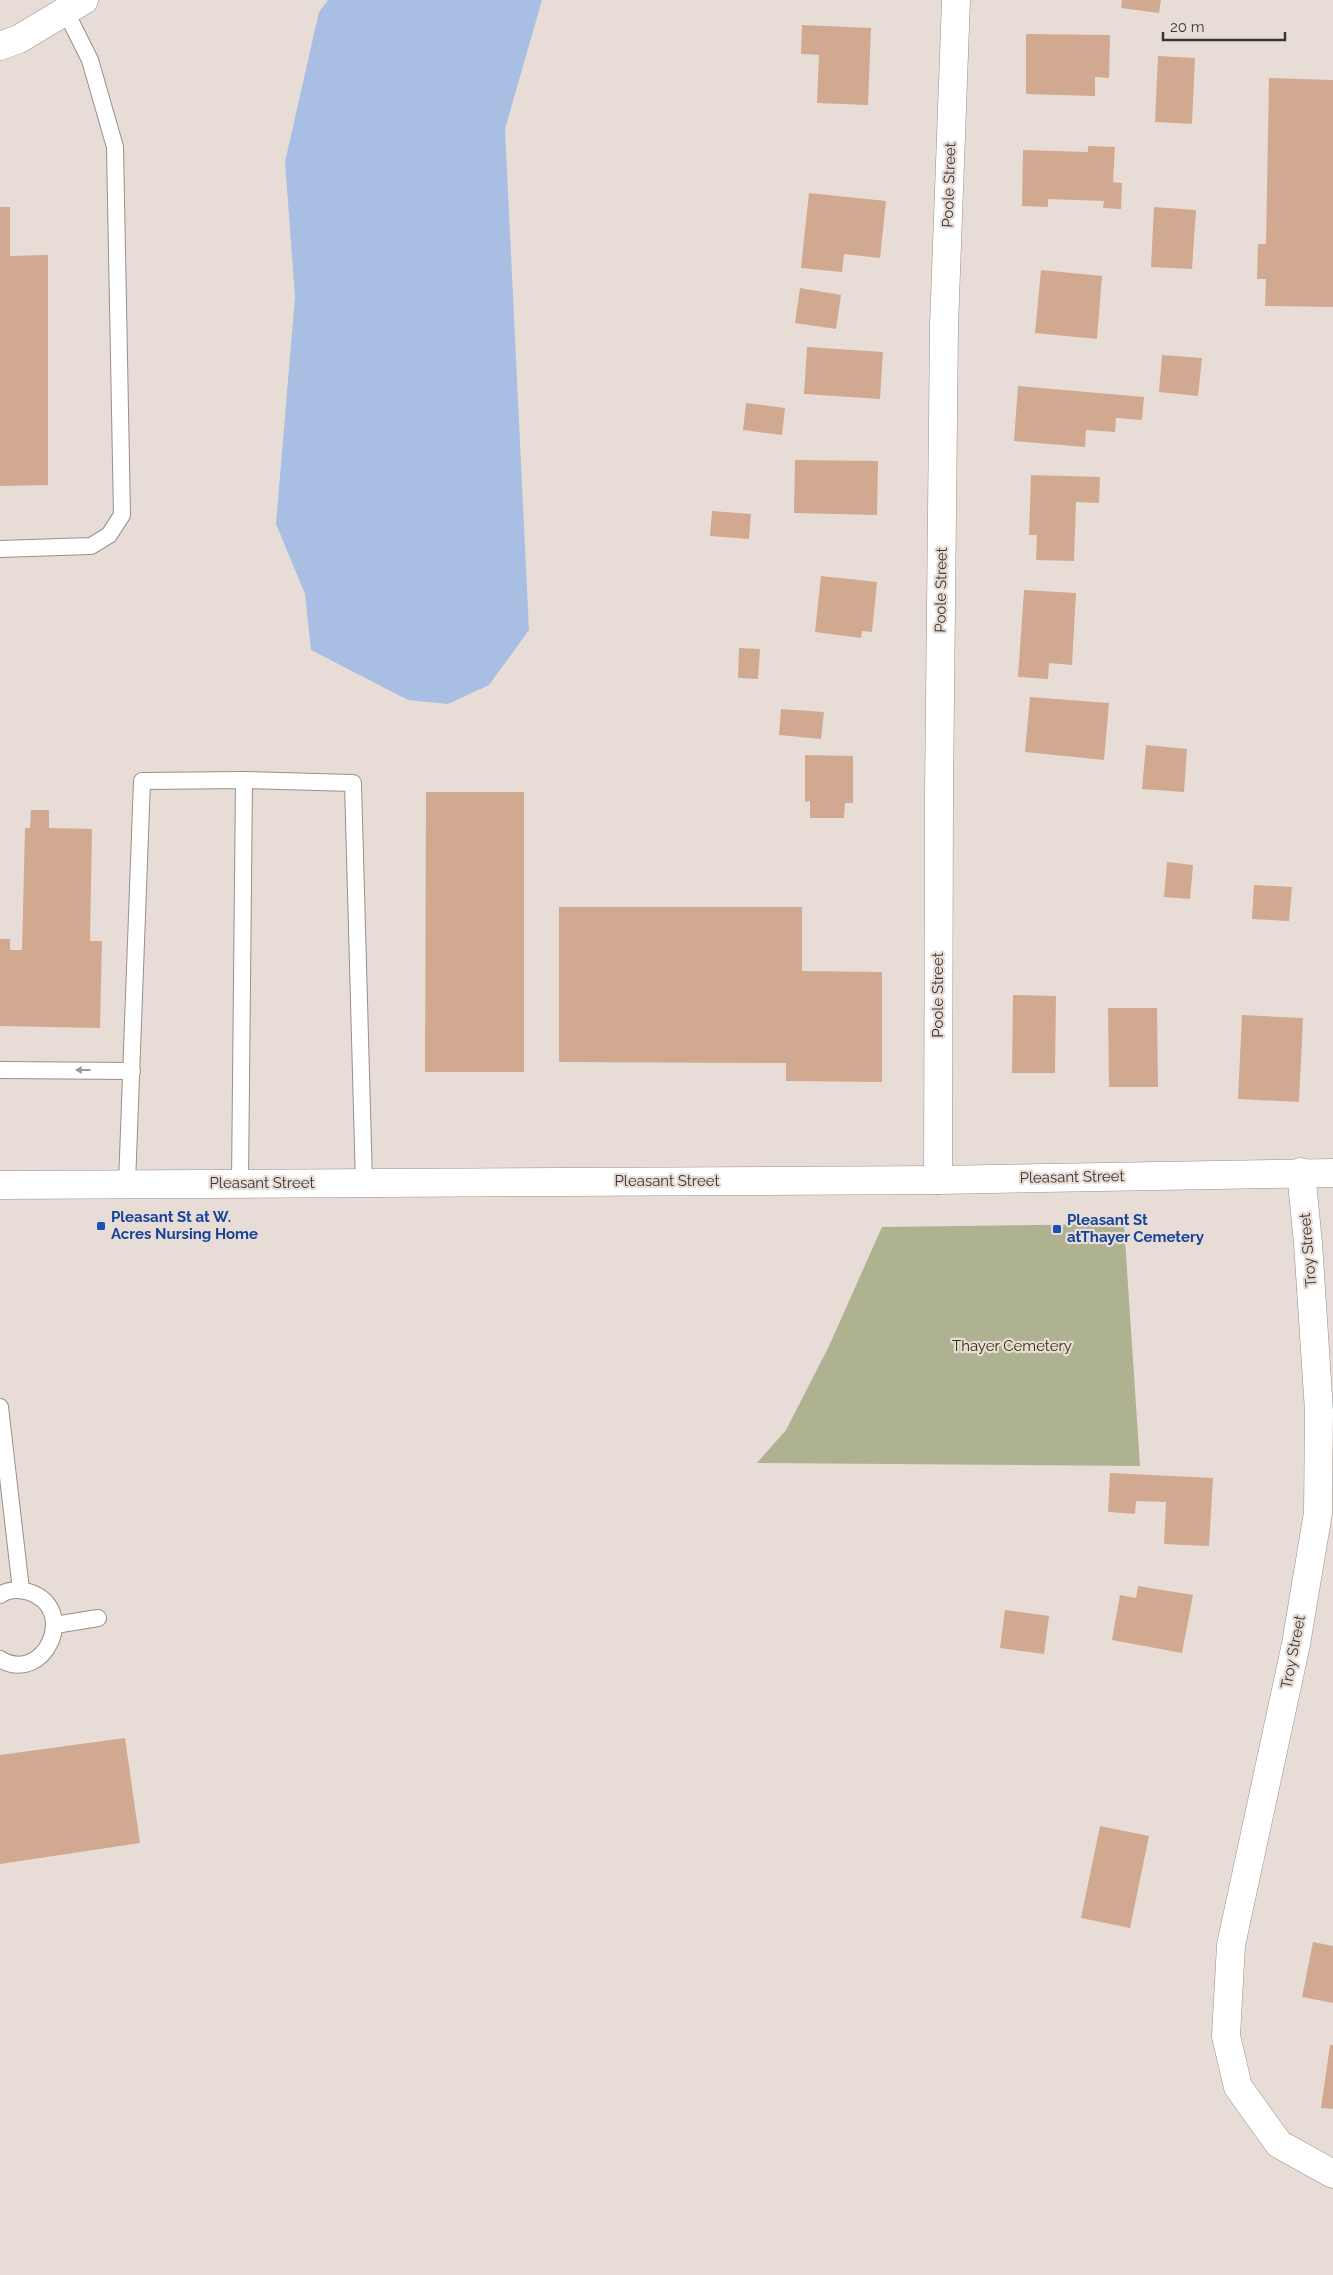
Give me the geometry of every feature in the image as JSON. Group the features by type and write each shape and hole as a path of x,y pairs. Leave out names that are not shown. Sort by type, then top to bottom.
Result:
{"street":[{"name":"Poole Street","path":"938,1180 938,792 944,366 956,0"},
{"path":"0,46 19,39 75,6"},
{"name":"Pleasant Street","path":"0,1185 938,1180 1301,1172 1333,1173"},
{"name":"Troy Street","path":"1301,1172 1308,1243 1319,1411 1318,1513 1296,1644 1231,1945 1226,2036 1238,2087 1279,2144 1333,2174"}],"lane":[{"path":"0,549 91,546 109,535 122,515 115,147 75,6"},
{"path":"240,1184 244,780"},
{"path":"127,1184 142,781 244,780 353,783 364,1183"},
{"path":"0,1070 132,1070"},
{"path":"0,1407 21,1590"},
{"path":"0,1595 21,1590 38,1595 50,1608 55,1625 52,1643 40,1657 24,1664 6,1662 0,1659"},
{"path":"55,1625 98,1618"}],"green space":[{"name":"Thayer Cemetery","path":"1124,1224 1140,1466 757,1463 786,1430 829,1346 882,1227"}],"water":[{"path":"328,0 542,0 505,129 529,630 489,685 448,704 408,700 311,650 305,594 276,524 295,297 285,162 319,12"}],"building":[{"path":"1122,0 1161,0 1159,13 1121,8"},
{"path":"802,25 871,28 868,105 817,103 819,55 801,54"},
{"path":"1026,34 1110,35 1109,78 1095,77 1095,96 1026,94"},
{"path":"1158,56 1195,58 1192,124 1155,122"},
{"path":"1269,78 1333,80 1333,307 1265,306 1266,279 1257,279 1258,244 1266,244"},
{"path":"1088,146 1115,147 1113,182 1122,183 1121,209 1103,208 1104,201 1048,199 1048,207 1022,206 1023,150 1088,152"},
{"path":"809,193 886,201 880,258 844,254 842,272 801,268"},
{"path":"0,207 10,207 10,256 48,255 48,485 0,486"},
{"path":"1154,207 1196,210 1192,269 1151,267"},
{"path":"1041,270 1102,276 1097,339 1035,333"},
{"path":"800,288 841,295 836,329 795,323"},
{"path":"807,347 883,352 880,399 804,394"},
{"path":"1162,355 1202,358 1198,396 1159,392"},
{"path":"1018,386 1144,397 1142,420 1116,418 1115,432 1086,430 1085,447 1014,441"},
{"path":"746,403 785,408 782,435 743,430"},
{"path":"795,460 878,461 877,515 794,513"},
{"path":"1031,475 1100,477 1099,503 1076,502 1074,561 1036,560 1037,535 1029,535"},
{"path":"712,511 751,514 749,539 710,536"},
{"path":"821,576 877,582 872,632 862,631 861,638 815,632"},
{"path":"1024,590 1076,593 1072,665 1049,663 1048,679 1018,677"},
{"path":"739,648 760,649 758,679 738,678"},
{"path":"1030,697 1109,703 1104,760 1025,752"},
{"path":"781,709 824,712 821,739 779,735"},
{"path":"1146,745 1187,749 1184,792 1142,789"},
{"path":"805,755 853,756 853,803 845,803 844,818 810,818 810,801 805,802"},
{"path":"426,792 524,792 524,1072 425,1072"},
{"path":"31,810 49,810 49,828 92,829 90,941 102,941 100,1028 0,1026 0,939 10,939 10,950 22,950 25,828 30,828"},
{"path":"1167,862 1193,865 1190,899 1164,897"},
{"path":"1254,885 1292,887 1289,921 1252,919"},
{"path":"559,907 802,907 802,971 882,972 882,1082 786,1081 786,1063 559,1062"},
{"path":"1013,995 1056,996 1055,1073 1012,1073"},
{"path":"1108,1008 1157,1008 1158,1087 1109,1087"},
{"path":"1242,1015 1303,1018 1299,1102 1238,1099"},
{"path":"1110,1473 1213,1478 1209,1546 1164,1544 1166,1502 1136,1501 1135,1514 1108,1512"},
{"path":"1138,1586 1193,1595 1182,1653 1112,1640 1120,1595 1136,1598"},
{"path":"1005,1610 1049,1616 1044,1654 1000,1648"},
{"path":"125,1738 140,1843 0,1864 0,1755"},
{"path":"1100,1826 1149,1836 1130,1928 1081,1918"},
{"path":"1313,1942 1333,1946 1333,2003 1302,1997"},
{"path":"1330,2045 1333,2045 1333,2109 1321,2108"}],"place":[{"name":"Pleasant St at W. Acres Nursing Home","path":"101,1226"},
{"name":"Pleasant St atThayer Cemetery","path":"1057,1229"}]}
